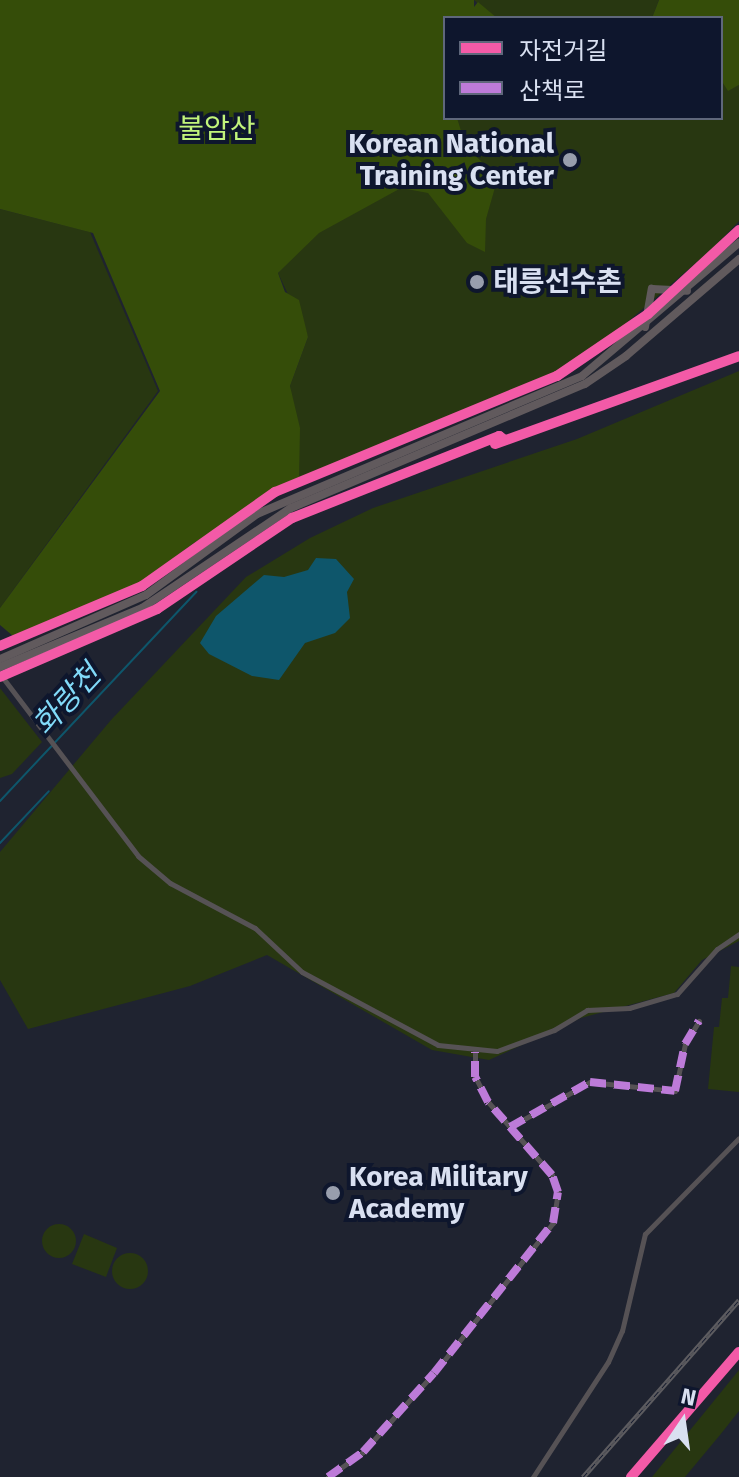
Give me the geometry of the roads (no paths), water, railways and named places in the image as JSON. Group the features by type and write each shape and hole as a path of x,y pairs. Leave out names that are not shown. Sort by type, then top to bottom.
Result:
{"main road":[{"path":"0,659 146,595 257,514 582,376 646,326 739,243"},
{"path":"0,667 142,608 291,508 549,401 626,356 739,259"},
{"path":"696,297 692,295 708,281 710,270"},
{"path":"646,326 652,289 687,291"},
{"path":"626,356 653,330 646,326"},
{"path":"631,1477 739,1352"}],"street":[{"path":"0,674 138,856 170,883 233,913 302,972 438,1045 475,1052 497,1051 554,1030 587,1010 629,1008 677,994 717,949 739,934"},
{"path":"510,1127 590,1082 675,1091 685,1044 699,1021"},
{"path":"328,1477 363,1452 434,1373 553,1223 558,1192 552,1175 510,1127 475,1077 475,1052"},
{"path":"533,1477 618,1341 645,1234 739,1138"}],"water":[{"path":"316,558 336,559 354,579 347,592 350,618 335,633 305,643 279,680 252,676 209,654 200,643 216,616 264,575 284,577 308,570"}],"waterway":[{"name":"화랑천","path":"0,801 196,592"},
{"path":"0,843 49,791"}],"railway":[{"path":"583,1477 739,1300"}],"place":[{"name":"Korean National Training Center","path":"570,160"},
{"name":"태릉선수촌","path":"477,282"},
{"name":"Korea Military Academy","path":"333,1193"}],"park label":[{"name":"불암산","path":"217,129"}]}
